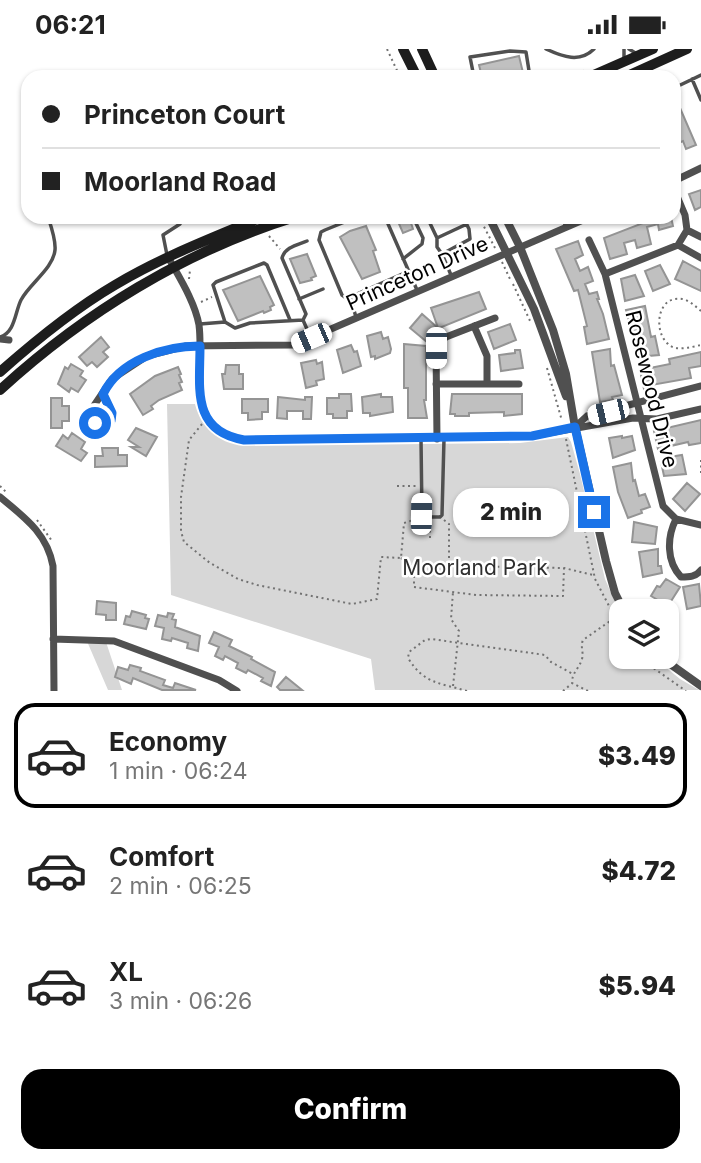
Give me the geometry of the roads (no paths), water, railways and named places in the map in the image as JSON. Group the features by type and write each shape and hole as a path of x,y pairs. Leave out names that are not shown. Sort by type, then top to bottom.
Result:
{"main road":[{"path":"403,49 414,70"},
{"path":"422,49 432,70"},
{"path":"605,70 653,49"},
{"path":"648,70 687,49"},
{"path":"0,372 88,302 168,257 245,224"},
{"path":"0,390 52,344 101,309 174,268 281,224"}],"street":[{"path":"681,178 701,168"},
{"path":"605,274 678,245 687,230 681,206"},
{"path":"493,224 544,335 572,412"},
{"path":"508,224 553,330 566,374 575,427 606,561 618,599"},
{"name":"Princeton Drive","path":"103,394 112,379 147,356 177,347 294,345 573,224"},
{"path":"687,230 701,237"},
{"name":"Rosewood Drive","path":"589,240 605,274 663,506 676,519"},
{"path":"678,245 701,258"},
{"path":"168,257 199,324 200,401 206,419 218,432 231,438 421,439 532,436 633,418 657,419 701,409"},
{"path":"440,438 436,348 446,337 495,318"},
{"path":"474,326 487,356 487,384"},
{"path":"0,338 9,340"},
{"path":"436,384 519,384"},
{"path":"575,427 587,416 701,387"},
{"path":"1,492 35,527 50,551 53,566 54,691"},
{"path":"701,525 676,519 669,532 668,541 675,570 681,577 699,574 701,570"},
{"path":"53,639 114,641 219,680 237,691"},
{"path":"677,669 701,686"}],"lane":[{"path":"547,49 571,58 581,58 594,49"},
{"path":"624,62 626,49 639,55"},
{"path":"473,70 470,57 510,50 526,52 529,70"},
{"path":"681,84 701,75"},
{"path":"692,79 701,100"},
{"path":"0,338 10,330 21,299 53,258 55,248 50,224"},
{"path":"168,257 163,235 180,224"},
{"path":"340,224 325,230 319,240 342,295 349,300 357,319"},
{"path":"388,224 418,292"},
{"path":"403,259 422,244 423,238 417,224"},
{"path":"430,224 451,277"},
{"path":"437,238 467,224 470,239 442,254"},
{"path":"303,320 306,314 284,263 284,252 307,241"},
{"path":"290,320 264,263 212,285 225,322 234,328 250,323 303,320"},
{"path":"349,300 354,295 409,271"},
{"path":"299,299 323,289"},
{"path":"303,320 311,338"},
{"path":"199,324 225,322"},
{"path":"421,439 422,517 440,517 440,438"}],"park label":[{"name":"Moorland Park","path":"475,567"}]}
